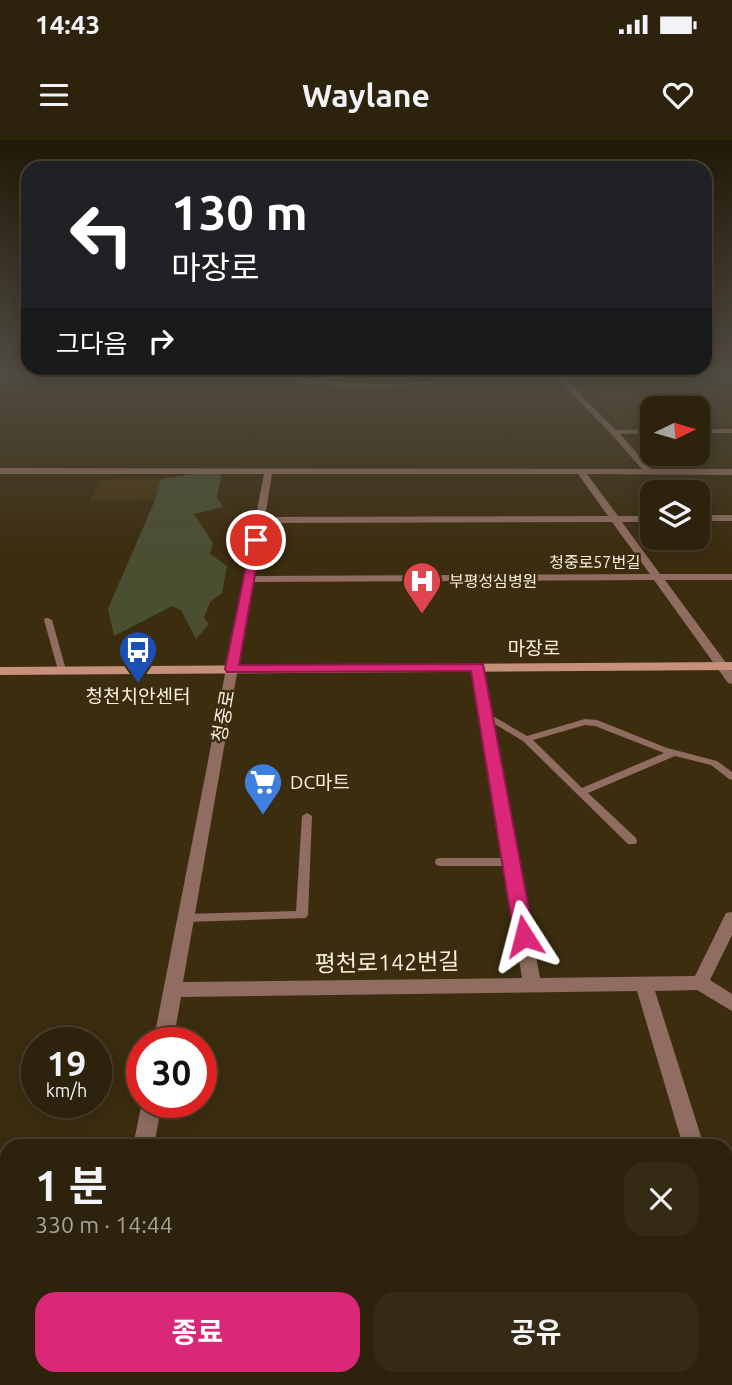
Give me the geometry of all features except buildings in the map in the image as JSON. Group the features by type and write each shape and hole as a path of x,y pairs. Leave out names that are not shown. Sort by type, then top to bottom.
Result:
{"main road":[{"name":"마장로","path":"0,671 727,666"}],"street":[{"path":"615,433 649,472"},
{"path":"0,471 732,472"},
{"path":"582,472 657,577 727,666 732,680"},
{"name":"청중로","path":"166,1027 268,473"},
{"path":"710,519 732,518"},
{"path":"260,520 640,519"},
{"name":"청중로57번길","path":"248,579 732,577"},
{"path":"478,667 532,985"},
{"path":"732,918 700,983 732,1003"},
{"name":"평천로142번길","path":"173,990 700,983"},
{"path":"644,984 692,1139"},
{"path":"145,1139 149,1118"}],"lane":[{"path":"48,620 62,670"},
{"path":"486,715 526,739 632,841"},
{"path":"526,739 585,722 597,723 675,752 714,763 732,777"},
{"path":"581,792 675,752"},
{"path":"186,918 302,915 307,816"},
{"path":"440,862 512,862"}],"shaded area":[{"path":"161,479 155,500 89,501 99,480"}],"green space":[{"path":"200,473 222,473 217,497 223,507 194,514 213,543 210,554 227,566 222,593 210,602 204,618 209,624 196,639 181,610 172,606 114,636 108,609 155,500 161,479"}],"place":[{"name":"부평성심병원","path":"422,615"},
{"name":"청천치안센터","path":"138,684"},
{"name":"DC마트","path":"263,816"}],"route":[{"path":"256,540 232,669 478,667 524,936"}]}
